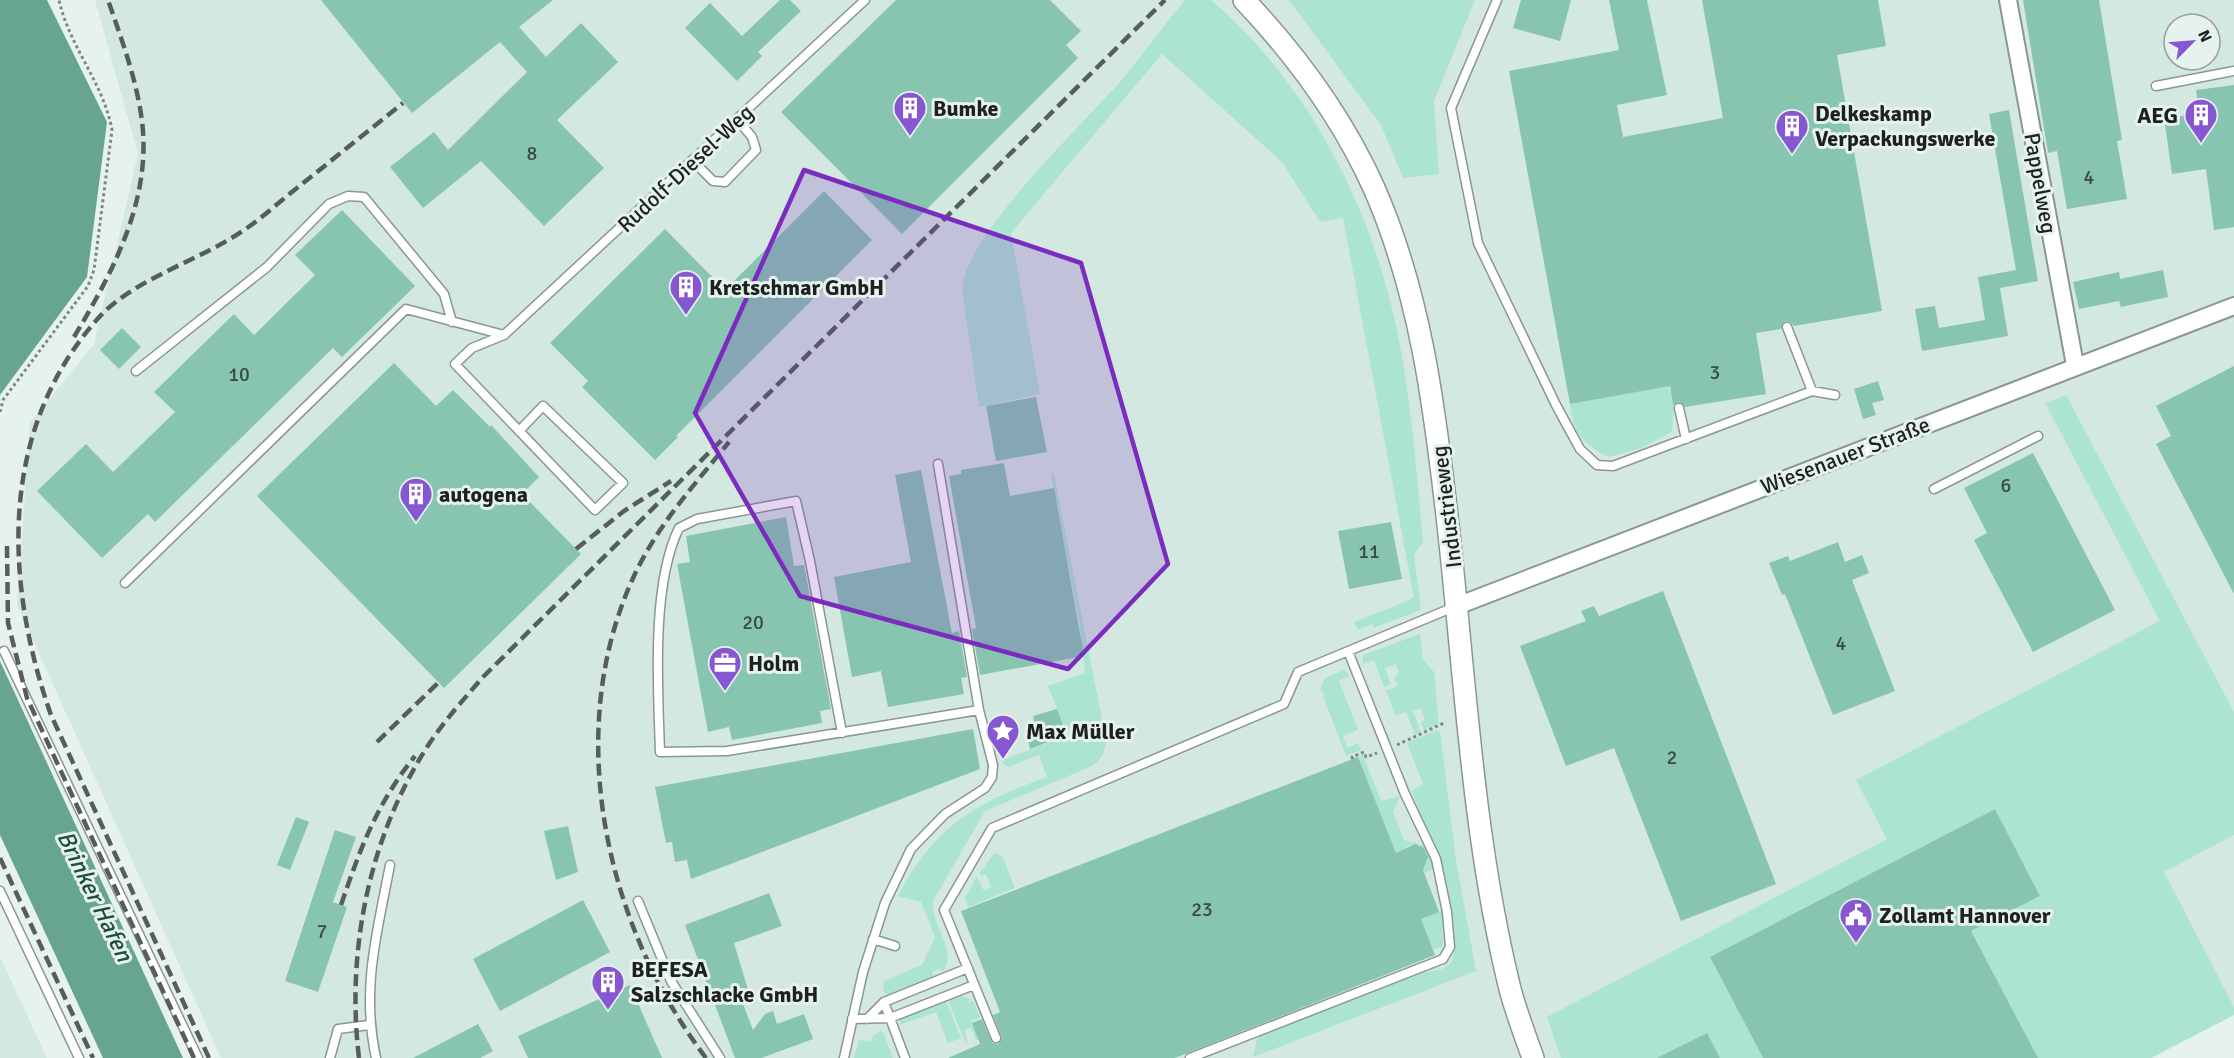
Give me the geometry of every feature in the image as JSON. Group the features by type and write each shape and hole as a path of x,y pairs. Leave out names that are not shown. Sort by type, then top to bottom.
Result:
{"street":[{"name":"Industrieweg","path":"1244,0 1308,74 1331,110 1373,187 1393,237 1413,298 1427,367 1490,897 1511,992 1533,1058"},
{"name":"Pappelweg","path":"2008,0 2075,365"},
{"name":"Wiesenauer Straße","path":"1457,606 2075,365 2234,306"}],"lane":[{"name":"Rudolf-Diesel-Weg","path":"504,335 865,0"},
{"path":"1497,0 1451,108 1478,243 1556,405 1580,449 1597,465 1612,466 1812,391 1835,395"},
{"path":"2156,86 2234,71"},
{"path":"692,160 713,182 725,182 756,150 752,137 736,119"},
{"path":"136,371 267,267 329,204 348,196 364,197 415,257 444,294 452,322"},
{"path":"125,583 406,309 504,335"},
{"path":"1787,327 1812,391"},
{"path":"504,335 472,348 455,364 519,431 595,510 623,483 543,406 519,431"},
{"path":"1679,408 1686,439"},
{"path":"1934,489 2038,436"},
{"path":"844,1058 873,939 885,903 911,849 945,814 985,788 992,777 993,765 979,710 938,464"},
{"path":"842,733 810,561 796,501 697,519 679,528 664,568 658,677 660,752 727,751 842,733 979,710"},
{"path":"996,1038 944,910 992,828 1284,704 1298,672 1457,606"},
{"path":"4,651 198,1058"},
{"path":"1190,1058 1443,959 1450,947 1447,912 1436,859 1405,794 1348,651"},
{"path":"376,1058 369,1025 368,982 390,865"},
{"path":"0,891 79,1058"},
{"path":"638,901 671,981 720,1058"},
{"path":"873,939 895,946"},
{"path":"867,1019 884,1002 968,968"},
{"path":"852,1019 890,1018 974,985"},
{"path":"884,1002 905,1058"},
{"path":"330,1058 338,1029 369,1025"}],"path":[{"path":"0,412 3,400 88,286 94,270 112,130 109,112 64,22 58,0"}],"highlighted area":[{"path":"804,170 1081,263 1168,564 1068,669 800,596 695,413"}],"shaded area":[{"path":"95,0 2234,0 2234,1015 2151,1058 221,1058 17,604 30,423 94,344 138,154"},
{"path":"1185,0 1211,0 1245,32 1276,67 1304,105 1350,188 1383,276 1401,348 1423,542 1414,555 1421,610 1373,628 1372,624 1358,630 1354,622 1414,598 1343,218 1320,222 1282,162 1162,54 1011,233 1040,394 979,407 962,290 968,267 1004,210 1126,75"},
{"path":"1289,0 1475,0 1434,101 1439,174 1403,178 1381,125"},
{"path":"1669,386 1674,409 1672,432 1641,448 1609,457 1587,443 1577,430 1570,404"},
{"path":"2066,395 2234,712 2234,835 2164,872 2234,1007 2234,1015 2151,1058 2038,1058 1971,931 2040,896 1995,809 1710,957 1763,1058 1720,1058 1706,1033 1674,1050 1678,1058 1561,1058 1547,1017 1887,839 1856,780 2160,621 2045,403"},
{"path":"1054,474 1106,740 1104,752 1100,759 1090,767 985,811 933,901 933,910 948,956 947,965 942,973 940,969 932,972 934,977 887,995 883,990 884,981 922,965 935,937 921,902 898,896 912,872 942,834 959,820 999,797 1047,777 1039,755 1008,767 1000,761 1071,734 1068,728 1065,729 1048,686 1085,673 1079,622 1051,475"},
{"path":"1420,634 1423,659 1434,672 1439,724 1424,731 1421,722 1425,720 1421,708 1413,711 1421,732 1415,735 1406,712 1396,716 1386,691 1398,686 1394,678 1399,672 1396,664 1385,668 1391,684 1384,687 1374,660 1363,664 1363,655"},
{"path":"1344,670 1350,676 1339,681 1358,730 1343,736 1347,748 1358,743 1361,750 1346,756 1323,696 1325,695 1320,690 1325,678"},
{"path":"1436,730 1440,731 1456,860 1476,971 1253,1057 1258,1036 1421,973 1442,969 1450,964 1455,948 1450,903 1444,878 1411,791 1423,784 1407,743"},
{"path":"1363,755 1381,801 1400,796 1393,812 1404,840 1426,846 1434,869 1424,873 1422,869 1427,862 1427,852 1419,845 1409,845 1403,850 1406,880 1358,757"},
{"path":"994,853 1002,856 1015,888 968,907 965,898 977,876 983,890 991,887 986,874 981,876 980,873"},
{"path":"1442,910 1443,946 1433,950 1421,919"},
{"path":"0,957 47,1058 0,1058"},
{"path":"962,996 971,999 967,1003 973,1001 980,1017 971,1021 976,1032 987,1036 976,1040 971,1027 964,1030 968,1043 966,1044 948,1000"},
{"path":"946,1001 961,1038 948,1043 936,1012 899,1025 901,1019"},
{"path":"882,1030 893,1058 854,1058 859,1040 871,1042 873,1036"}],"water":[{"path":"0,0 47,0 107,122 87,277 0,395"},
{"name":"Brinker Hafen","path":"0,661 183,1058 103,1058 0,835"}],"building":[{"path":"321,0 553,0 519,27 546,57 581,23 618,62 557,120 604,168 544,226 481,161 423,208 390,167 434,132 448,150 527,72 500,42 412,113"},
{"path":"780,0 790,0 801,11 758,52 762,56 737,81 685,28 710,3 742,36"},
{"name":"Bumke","path":"896,0 1050,0 1081,31 1066,45 1078,58 902,234 781,112"},
{"path":"1521,0 1571,0 1560,41 1513,28"},
{"path":"1609,0 1647,0 1667,95 1617,105 1623,137 1723,118 1702,0 1878,0 1886,46 1837,55 1882,311 1794,326 1785,321 1781,329 1756,333 1766,394 1685,407 1680,402 1673,405 1670,386 1570,404 1509,71 1619,50"},
{"path":"2023,0 2099,0 2122,140 2117,141 2127,199 2067,209 2057,151 2048,153"},
{"name":"AEG","path":"2234,85 2234,227 2214,230 2206,169 2172,174 2164,118 2199,114 2196,90"},
{"path":"2009,110 2038,281 2000,288 2008,336 1922,351 1915,309 1935,306 1939,328 1985,320 1978,277 2016,270 1989,114"},
{"name":"Kretschmar GmbH","path":"824,191 872,240 676,436 678,437 655,460 582,387 588,381 550,343 665,229 725,290"},
{"path":"342,210 415,286 342,357 333,348 155,522 148,514 102,558 37,491 86,444 113,472 175,412 154,392 234,314 254,335 315,275 295,255"},
{"path":"2163,270 2168,297 2121,307 2119,301 2079,309 2073,282 2119,272 2120,279"},
{"path":"122,328 141,347 119,369 100,350"},
{"name":"autogena","path":"394,363 436,406 453,390 490,427 491,425 539,477 522,494 581,554 444,688 257,496"},
{"path":"2234,366 2234,594 2156,444 2171,436 2156,406"},
{"path":"1878,381 1884,400 1872,403 1876,415 1863,419 1854,389"},
{"path":"1036,397 1047,452 996,461 986,406"},
{"path":"2033,453 2115,610 2033,652 1974,540 1987,533 1964,488"},
{"path":"1004,463 1010,496 1054,488 1084,656 980,675 972,629 976,628 949,476 961,474 961,470"},
{"path":"921,470 952,633 959,631 967,677 961,678 964,694 888,707 881,671 852,677 834,577 911,562 895,475"},
{"path":"786,517 794,566 804,565 831,709 820,711 822,723 732,740 729,727 708,732 677,564 690,562 686,536"},
{"path":"1391,522 1402,579 1349,589 1338,531"},
{"path":"1838,542 1845,562 1862,555 1869,573 1852,580 1895,691 1833,715 1785,594 1782,595 1769,563 1788,556 1790,561"},
{"path":"1663,591 1776,884 1681,921 1614,748 1566,766 1520,646 1586,621 1581,611 1594,606 1599,616"},
{"path":"1057,709 1067,735 1030,749 1027,734 1036,730 1033,716"},
{"path":"973,729 980,769 691,879 687,860 675,862 672,842 666,843 655,787"},
{"path":"1358,757 1396,853 1415,844 1424,848 1428,857 1423,870 1439,912 1421,919 1435,955 1175,1058 948,1058 980,1044 972,1023 982,1019 992,1043 998,1044 1002,1038 993,1015 1000,1012 961,911"},
{"name":"Zollamt Hannover","path":"1995,809 2040,896 1971,931 2038,1058 1763,1058 1710,957"},
{"path":"296,817 309,822 290,870 277,865"},
{"path":"568,826 578,872 556,880 544,831"},
{"path":"335,830 356,837 333,902 347,907 318,992 285,981"},
{"path":"769,893 782,926 734,943 749,993 740,996 753,1030 765,1014 773,1011 777,1024 804,1014 813,1039 761,1058 735,1058 685,925"},
{"path":"583,900 610,952 500,1011 473,959"},
{"name":"BEFESA Salzschlacke GmbH","path":"630,985 662,1058 528,1058 518,1036"},
{"path":"478,1024 493,1051 480,1058 413,1058"},
{"path":"1707,1033 1720,1058 1657,1058"}],"railway":[{"path":"74,337 116,259 136,203 142,174 141,114 127,57 108,0"},
{"path":"359,1058 356,977 367,895 377,856 391,817 408,780 442,726 483,677 1165,0"},
{"path":"209,1058 51,715 35,662 24,609 19,556 20,503 28,452 45,403 69,356 103,313 136,288 209,251 251,225 403,103"},
{"path":"706,1058 671,1005 642,948 620,888 605,825 599,762 601,698 612,636 634,576 665,523 729,442"},
{"path":"576,549 624,511 671,481"},
{"path":"7,546 8,623 27,698 194,1058"},
{"path":"377,742 439,682"},
{"path":"341,905 371,827 390,791 415,756"},
{"path":"0,858 93,1058"}],"place":[{"name":"Bumke","path":"910,137"},
{"name":"AEG","path":"2201,144"},
{"name":"Delkeskamp Verpackungswerke","path":"1792,155"},
{"name":"Kretschmar GmbH","path":"686,316"},
{"name":"autogena","path":"416,523"},
{"name":"Holm","path":"725,692"},
{"name":"Max Müller","path":"1003,760"},
{"name":"Zollamt Hannover","path":"1856,944"},
{"name":"BEFESA Salzschlacke GmbH","path":"608,1011"}]}
